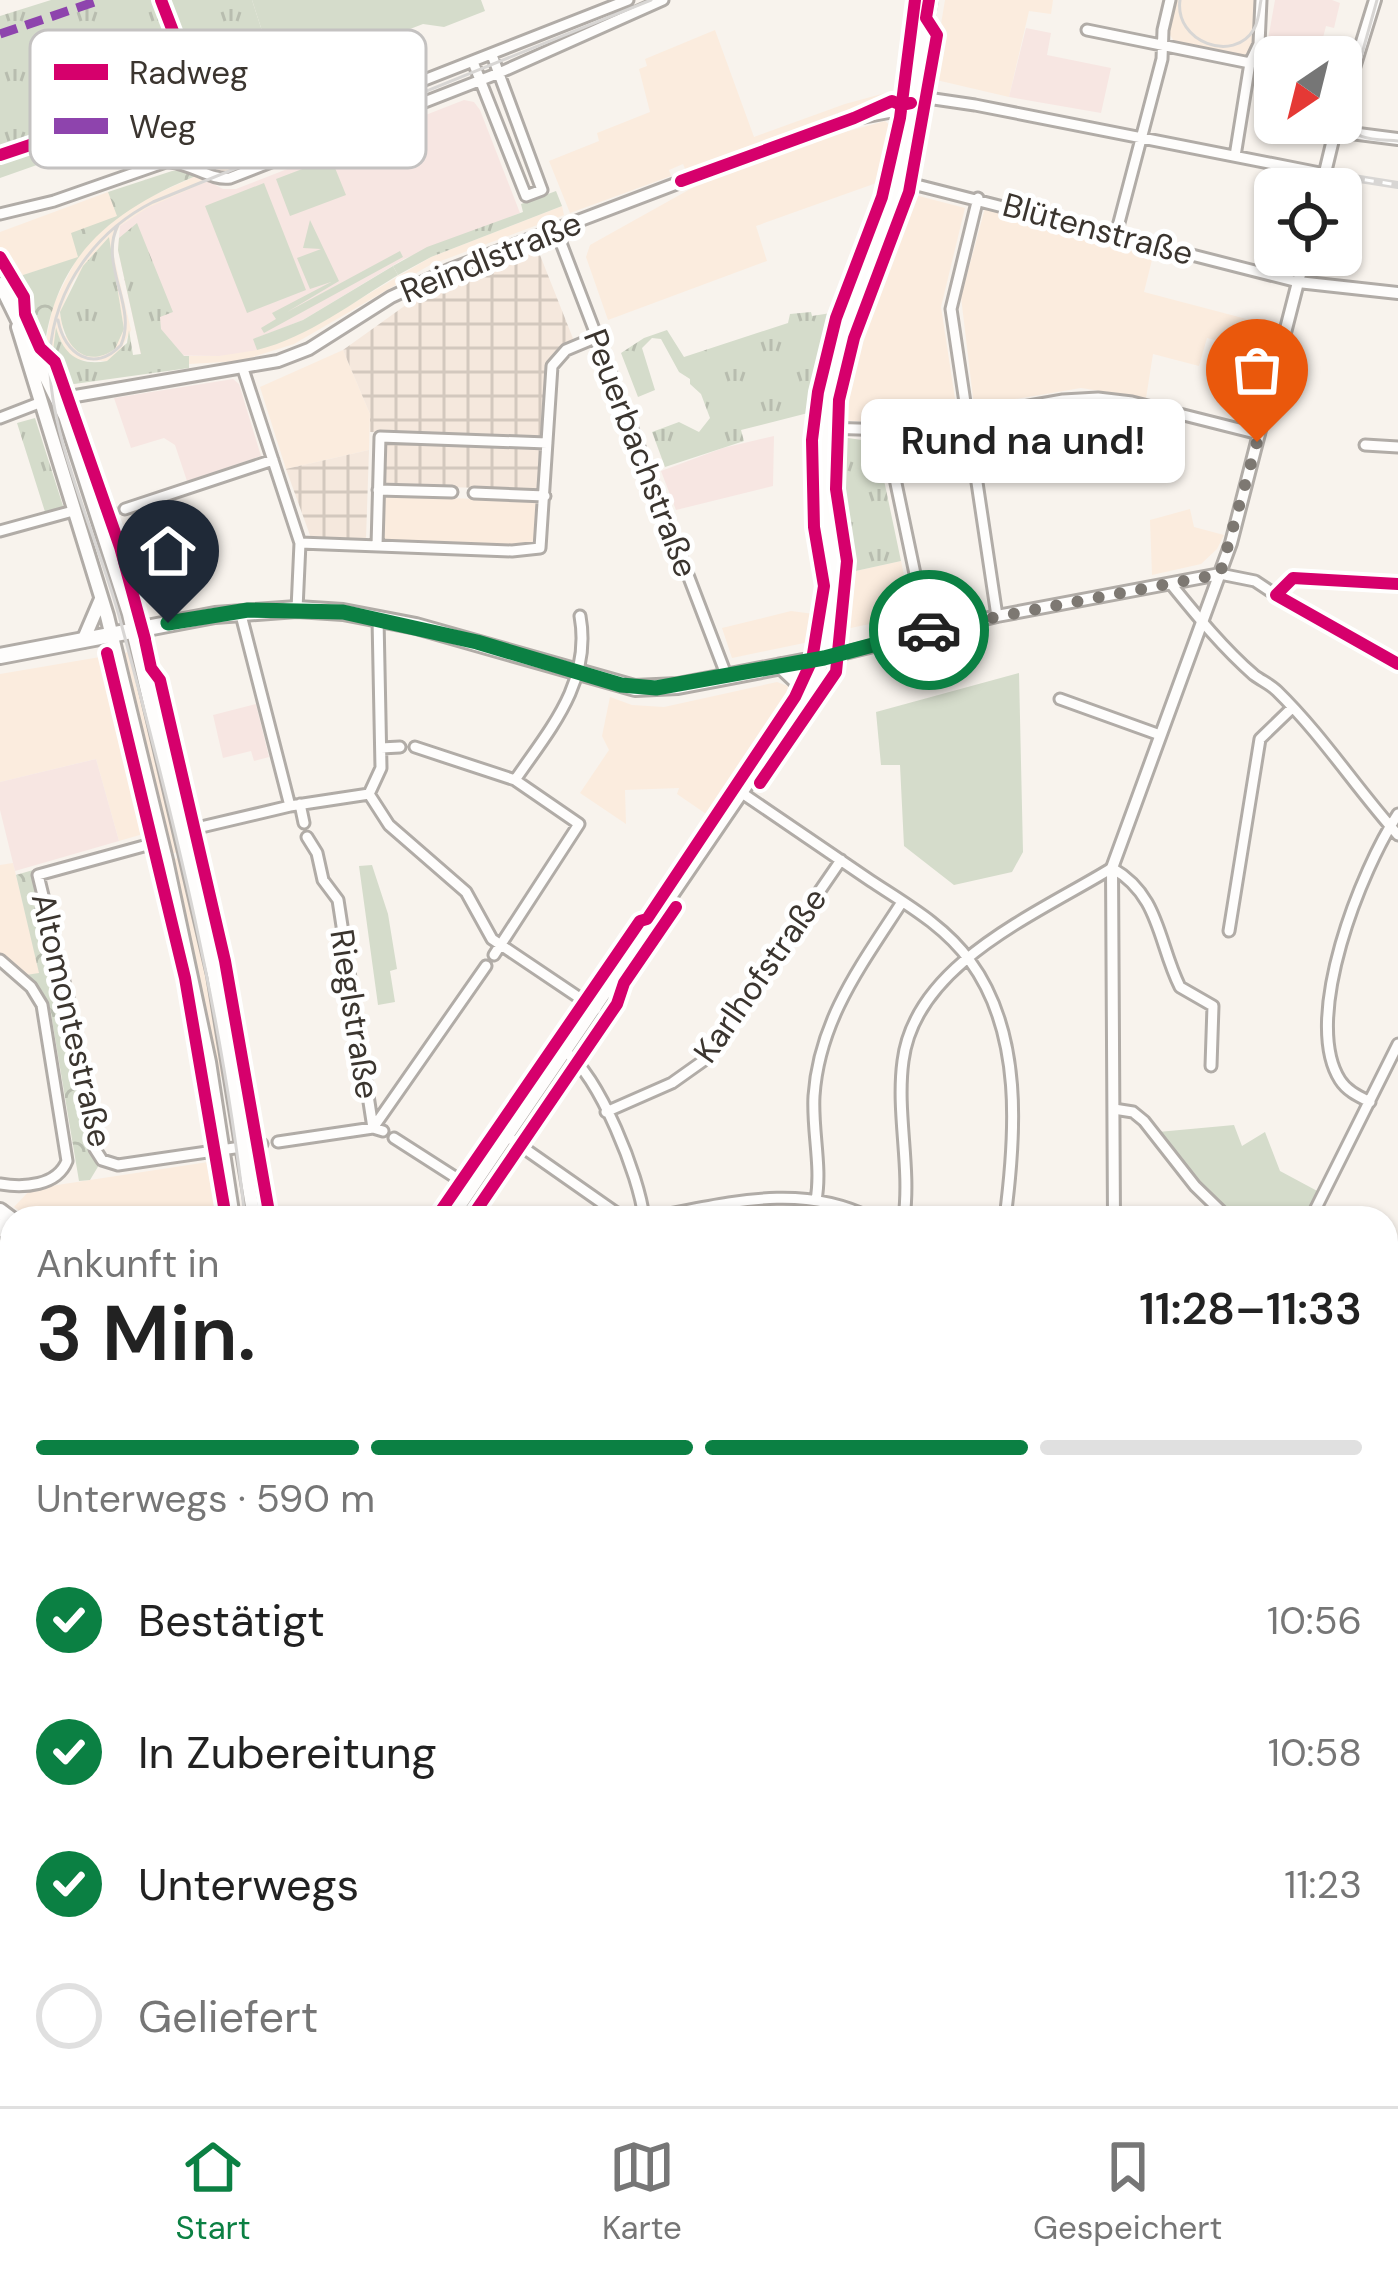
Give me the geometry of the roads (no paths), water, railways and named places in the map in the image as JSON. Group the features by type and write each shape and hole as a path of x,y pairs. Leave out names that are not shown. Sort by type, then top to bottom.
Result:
{"main road":[{"path":"460,1206 820,676 834,573 824,428 841,344 897,180 906,104 929,0"},
{"path":"0,284 58,399 105,515 221,1010 252,1206"},
{"path":"15,314 112,635 162,841 193,979 231,1206"},
{"path":"39,403 58,399"},
{"path":"83,640 101,598"},
{"path":"0,656 241,611 298,609 378,618 635,688 678,686 824,658"},
{"path":"781,666 798,682 805,700"}],"street":[{"path":"426,81 628,0"},
{"path":"426,102 663,0"},
{"path":"1116,234 1170,0"},
{"path":"1234,156 1250,63 1259,44 1261,0"},
{"path":"1362,42 1375,0"},
{"path":"1087,30 1250,63"},
{"path":"473,62 526,196 543,187 492,55"},
{"name":"Reindlstraße","path":"58,399 295,356 412,286 854,118 894,112 906,104 946,100 1294,168"},
{"path":"496,118 514,111"},
{"path":"1362,132 1398,139"},
{"path":"0,214 151,168"},
{"path":"197,168 218,179 256,168"},
{"name":"Blütenstraße","path":"897,180 1298,282"},
{"path":"978,198 951,309 997,616"},
{"name":"Peuerbachstraße","path":"556,230 727,677"},
{"path":"1114,1206 1112,868 1220,574 1300,276"},
{"path":"1298,282 1398,293"},
{"path":"300,543 533,551 543,544 552,366 566,350 597,337"},
{"path":"243,369 300,543 298,609"},
{"path":"824,428 884,431 1098,398 1259,434"},
{"path":"0,418 39,403"},
{"path":"884,431 927,631"},
{"path":"376,546 380,437 547,443"},
{"path":"1365,445 1398,447"},
{"path":"124,509 273,460"},
{"path":"378,490 452,492"},
{"path":"474,493 545,496"},
{"path":"0,531 73,511"},
{"path":"824,658 997,616 1220,574 1255,580 1398,664"},
{"path":"1276,595 1293,578 1398,584"},
{"path":"1172,584 1202,622 1345,765 1354,786 1394,831"},
{"path":"241,611 304,823"},
{"path":"515,780 555,722 580,672 584,644 580,616"},
{"path":"369,794 380,775 378,618"},
{"path":"1060,699 1160,735"},
{"path":"1229,931 1260,739 1292,708"},
{"path":"415,747 515,780 579,824 497,949"},
{"path":"381,748 400,748"},
{"path":"180,832 295,805 369,794"},
{"path":"369,794 389,825 466,892 497,949 596,1009"},
{"path":"742,794 945,933 968,957 991,996 1007,1055 1012,1126 1006,1206"},
{"path":"1370,1102 1347,1089 1336,1072 1328,1025 1350,909 1394,831 1398,814"},
{"name":"Rieglstraße","path":"307,837 325,883 338,900 378,1130"},
{"name":"Altomontestraße","path":"162,841 38,875 69,1002 95,1148 107,1164 118,1166 224,1150"},
{"name":"Karlhofstraße","path":"606,1112 673,1083 704,1061 841,860"},
{"path":"906,1206 904,1054 913,1024 930,994 968,957 1112,868"},
{"path":"1112,868 1128,877 1150,905 1180,987 1213,1006 1211,1066"},
{"path":"816,1200 813,1116 822,1046 842,994 902,902"},
{"path":"0,959 31,986 43,1005 67,1161 61,1174 50,1181 0,1184"},
{"path":"278,1142 378,1130 486,966"},
{"path":"1317,1206 1398,1045"},
{"path":"566,1052 578,1061 606,1112 632,1166 642,1206"},
{"path":"1114,1108 1133,1112 1144,1121 1216,1206"},
{"path":"508,1137 601,1206"},
{"path":"394,1138 472,1188"},
{"path":"224,1150 262,1144"},
{"path":"715,1206 762,1198 816,1200 834,1206"}],"tunnel":[{"path":"110,513 125,509"}],"tram line":[{"path":"426,91 651,0"},
{"path":"1180,0 1186,27 1196,37 1220,46 1245,40 1256,26 1261,0"},
{"path":"1377,0 1344,118 1359,135 1398,141"},
{"path":"237,168 153,202 97,245 60,305 50,352 56,416 65,451 121,623 178,844 224,1068 244,1206"},
{"path":"58,320 67,342 82,356 101,358 121,345 125,315 112,255 118,225"}],"railway":[{"path":"1362,179 1398,185"}],"place":[{"name":"Rund na und!","path":"1257,442"}]}
